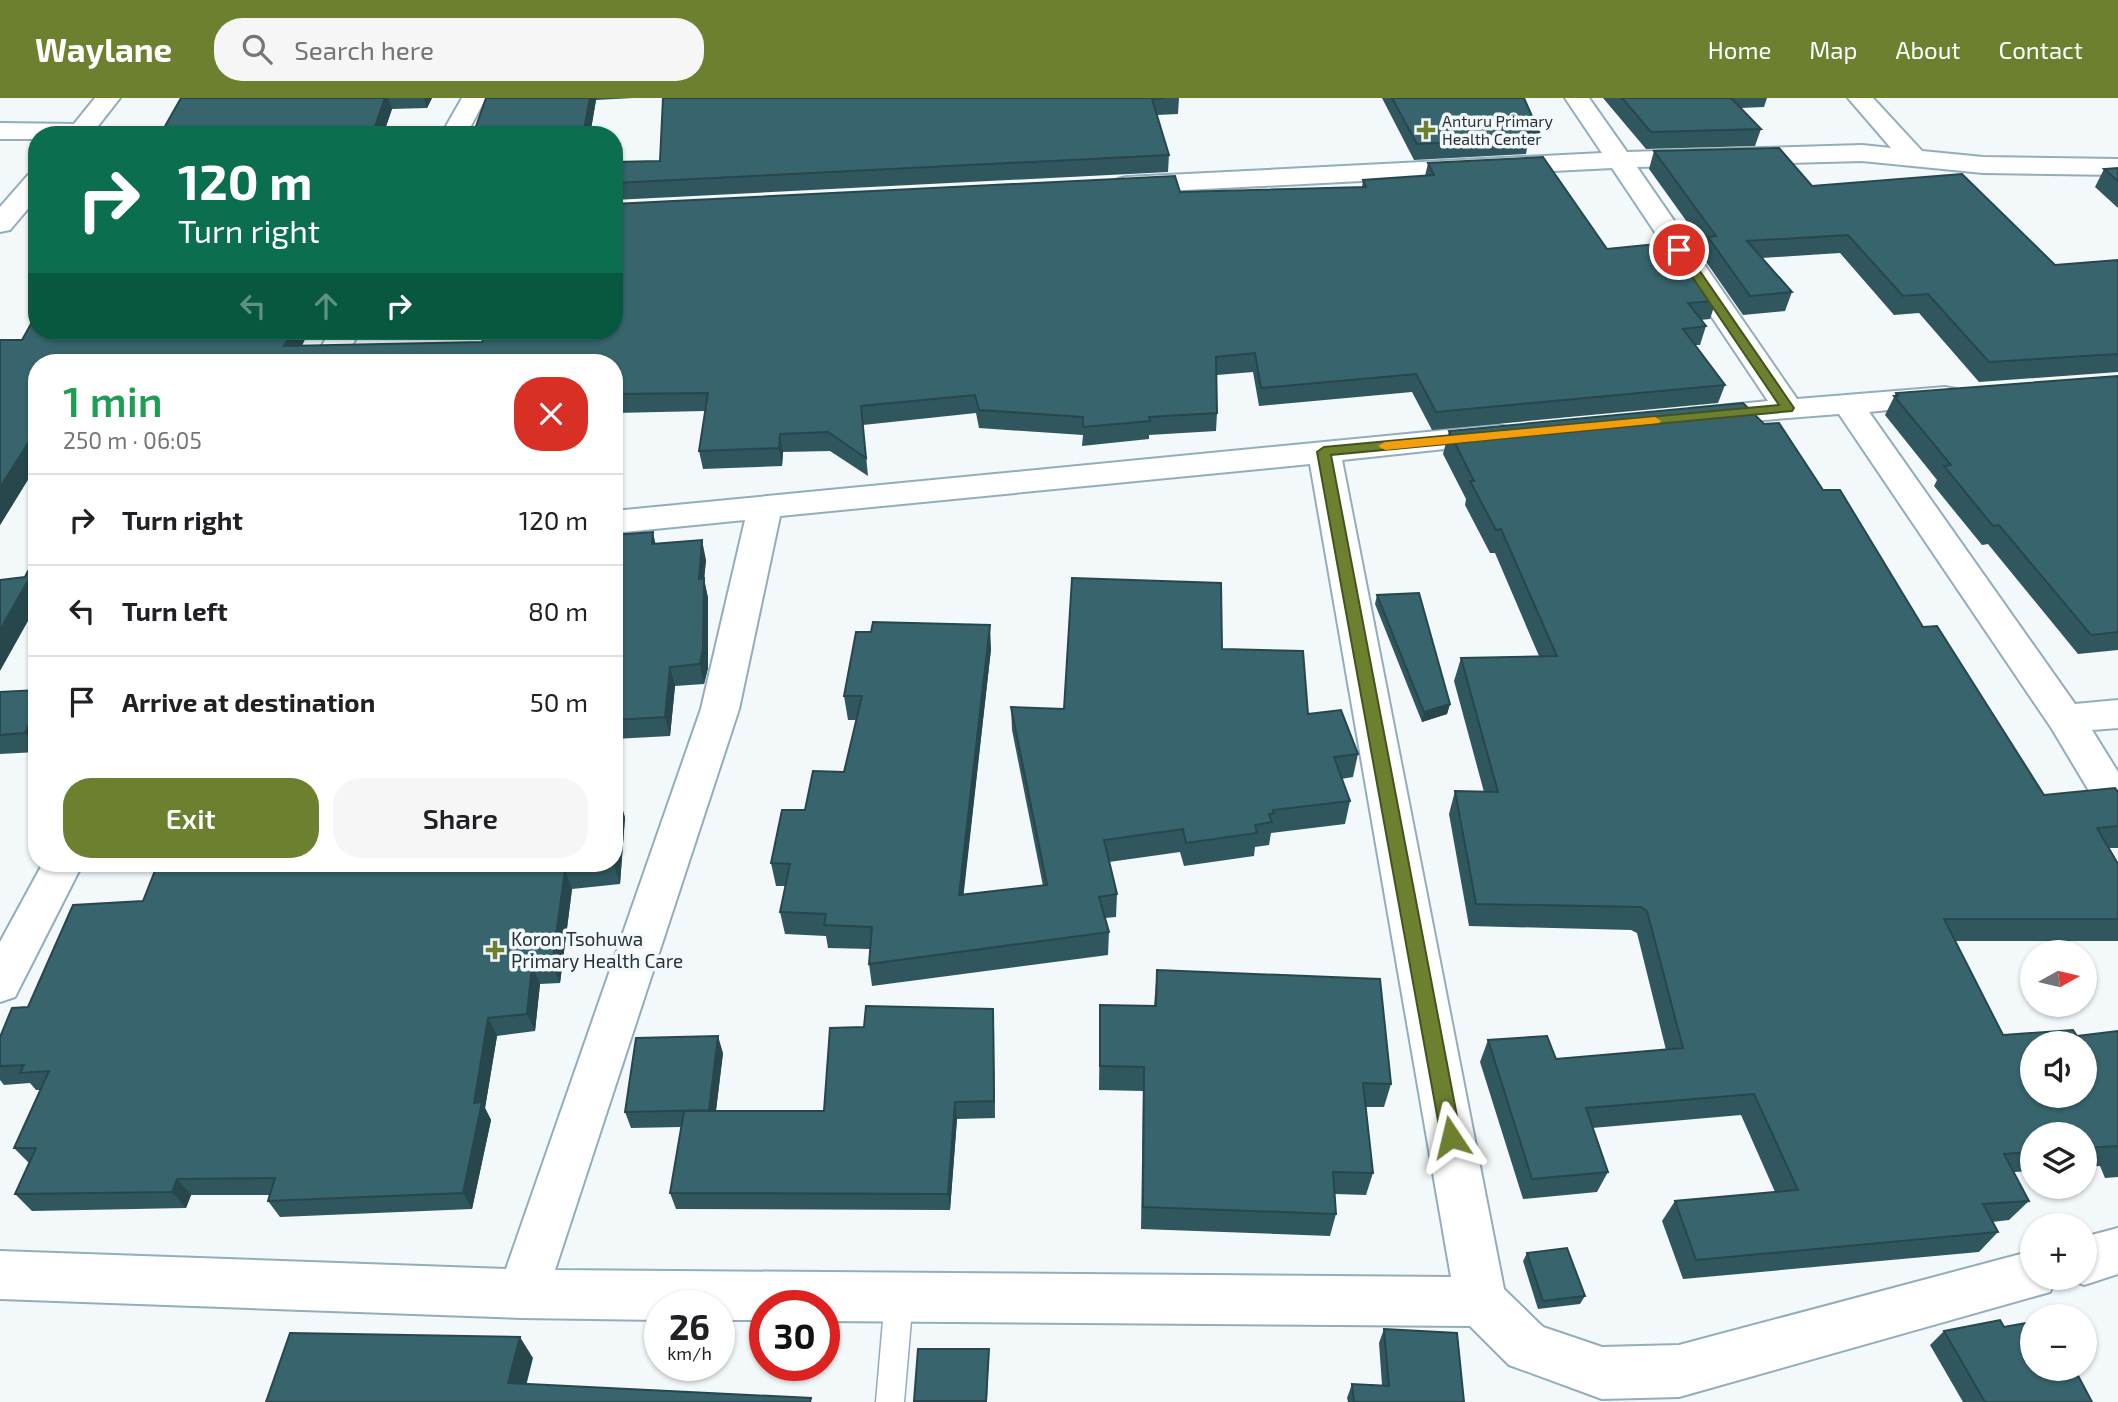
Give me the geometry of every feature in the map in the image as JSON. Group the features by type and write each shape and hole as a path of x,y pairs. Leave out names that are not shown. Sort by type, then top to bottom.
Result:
{"street":[{"path":"85,126 108,98"},
{"path":"458,126 474,98"},
{"path":"1577,98 1788,408"},
{"path":"1860,98 1913,157"},
{"path":"0,131 28,132"},
{"path":"1102,186 1618,160 1862,153 1983,165 2118,167"},
{"path":"0,224 28,191"},
{"path":"1665,420 1969,394"},
{"path":"1847,403 2065,719 2118,805"},
{"path":"623,521 1528,432"},
{"path":"1324,452 1482,1302 1527,1347 1552,1356 1602,1373 1679,1371 2020,1278"},
{"path":"523,1294 720,709 765,507"},
{"path":"2065,719 2118,714"},
{"path":"0,984 58,872"},
{"path":"2097,1257 2118,1251"},
{"path":"0,1275 523,1294 1482,1302"}],"lane":[{"path":"890,1402 899,1297"}],"building":[{"path":"181,98 385,98 375,126 165,126"},
{"path":"486,98 590,98 585,126 476,126"},
{"path":"663,98 1165,98 1152,99 1169,155 623,183 623,162 660,161"},
{"path":"1392,98 1524,98 1539,132 1525,132 1529,139 1417,144"},
{"path":"1622,98 1731,98 1761,129 1651,132"},
{"path":"1779,148 1812,186 1962,174 2055,265 2118,260 2118,354 1989,362 1928,294 1903,296 1848,235 1747,241 1792,292 1750,296 1708,237 1716,236 1654,151"},
{"path":"1543,157 1607,249 1676,242 1716,301 1688,303 1706,326 1683,329 1725,385 1436,412 1416,374 1261,388 1255,353 1216,357 1217,413 1149,417 1150,421 1083,427 1083,417 979,410 975,395 861,406 866,458 828,432 780,434 779,448 699,451 708,393 623,394 623,354 28,354 28,443 0,487 0,340 22,340 28,329 28,340 288,340 284,346 483,340 623,340 623,204 1175,176 1180,192 1366,187 1363,180 1434,175 1428,163"},
{"path":"2118,168 2118,181 2104,169"},
{"path":"2118,376 2118,632 2091,635 1999,525 1993,526 1944,466 1951,465 1894,396 1898,396 1896,393"},
{"path":"1743,403 1764,424 1779,423 1823,490 1840,490 1923,627 1937,626 2044,795 2115,788 2118,792 2118,826 2097,828 2118,864 2118,919 1944,919 2003,1035 2020,1034 2020,1108 2097,1108 2097,1034 2118,1031 2118,1146 2097,1147 2097,1122 2020,1122 2020,1153 2004,1154 2020,1184 2020,1199 2029,1201 1983,1204 1998,1232 1696,1260 1675,1201 1798,1190 1754,1094 1586,1108 1608,1172 1532,1179 1488,1040 1547,1036 1556,1059 1683,1048 1647,911 1641,907 1476,904 1455,791 1498,792 1461,658 1557,656 1501,529 1496,530 1470,481 1474,481 1449,431"},
{"path":"653,532 652,544 702,540 699,579 704,578 703,649 700,664 670,667 665,717 623,719 623,534"},
{"path":"28,571 28,581 0,630 0,580 25,577"},
{"path":"1072,578 1221,583 1222,649 1303,651 1308,714 1341,710 1358,754 1334,757 1350,801 1273,810 1274,813 1269,814 1272,822 1255,825 1257,833 1186,843 1183,829 1104,840 1117,894 1099,897 1109,932 869,964 872,927 824,925 826,914 780,912 790,864 771,863 782,810 805,810 813,771 844,772 862,696 844,696 856,632 871,632 873,622 990,625 959,895 1047,885 1011,707 1064,709"},
{"path":"1419,593 1450,704 1424,712 1377,595"},
{"path":"28,690 28,726 25,733 0,735 0,692"},
{"path":"154,872 565,872 552,965 532,966 527,1014 488,1018 474,1103 482,1102 463,1193 268,1201 275,1178 177,1179 172,1192 15,1194 36,1148 14,1148 49,1071 20,1073 24,1065 0,1066 0,1037 12,1008 28,1007 73,905 143,901"},
{"path":"1157,970 1380,979 1391,1084 1363,1083 1373,1173 1333,1172 1336,1214 1143,1207 1144,1067 1100,1066 1100,1005 1156,1006"},
{"path":"866,1006 993,1009 994,1101 955,1102 948,1194 670,1193 684,1111 824,1111 830,1028 864,1027"},
{"path":"718,1036 709,1110 625,1112 636,1038"},
{"path":"1567,1248 1585,1296 1543,1301 1527,1253"},
{"path":"2000,1320 2004,1327 2020,1324 2020,1381 2081,1381 2092,1402 1985,1402 1944,1331"},
{"path":"1384,1329 1457,1333 1464,1402 1354,1402 1352,1384 1389,1386"},
{"path":"290,1333 520,1337 508,1383 811,1398 810,1402 266,1402"},
{"path":"918,1349 989,1349 986,1401 914,1401"}],"slow traffic":[{"path":"1385,446 1655,421"}],"place":[{"name":"Anturu Primary Health Center","path":"1426,130"},
{"name":"Koron Tsohuwa Primary Health Care","path":"495,950"}],"route":[{"path":"1451,1137 1324,452 1788,408 1679,250"}]}
